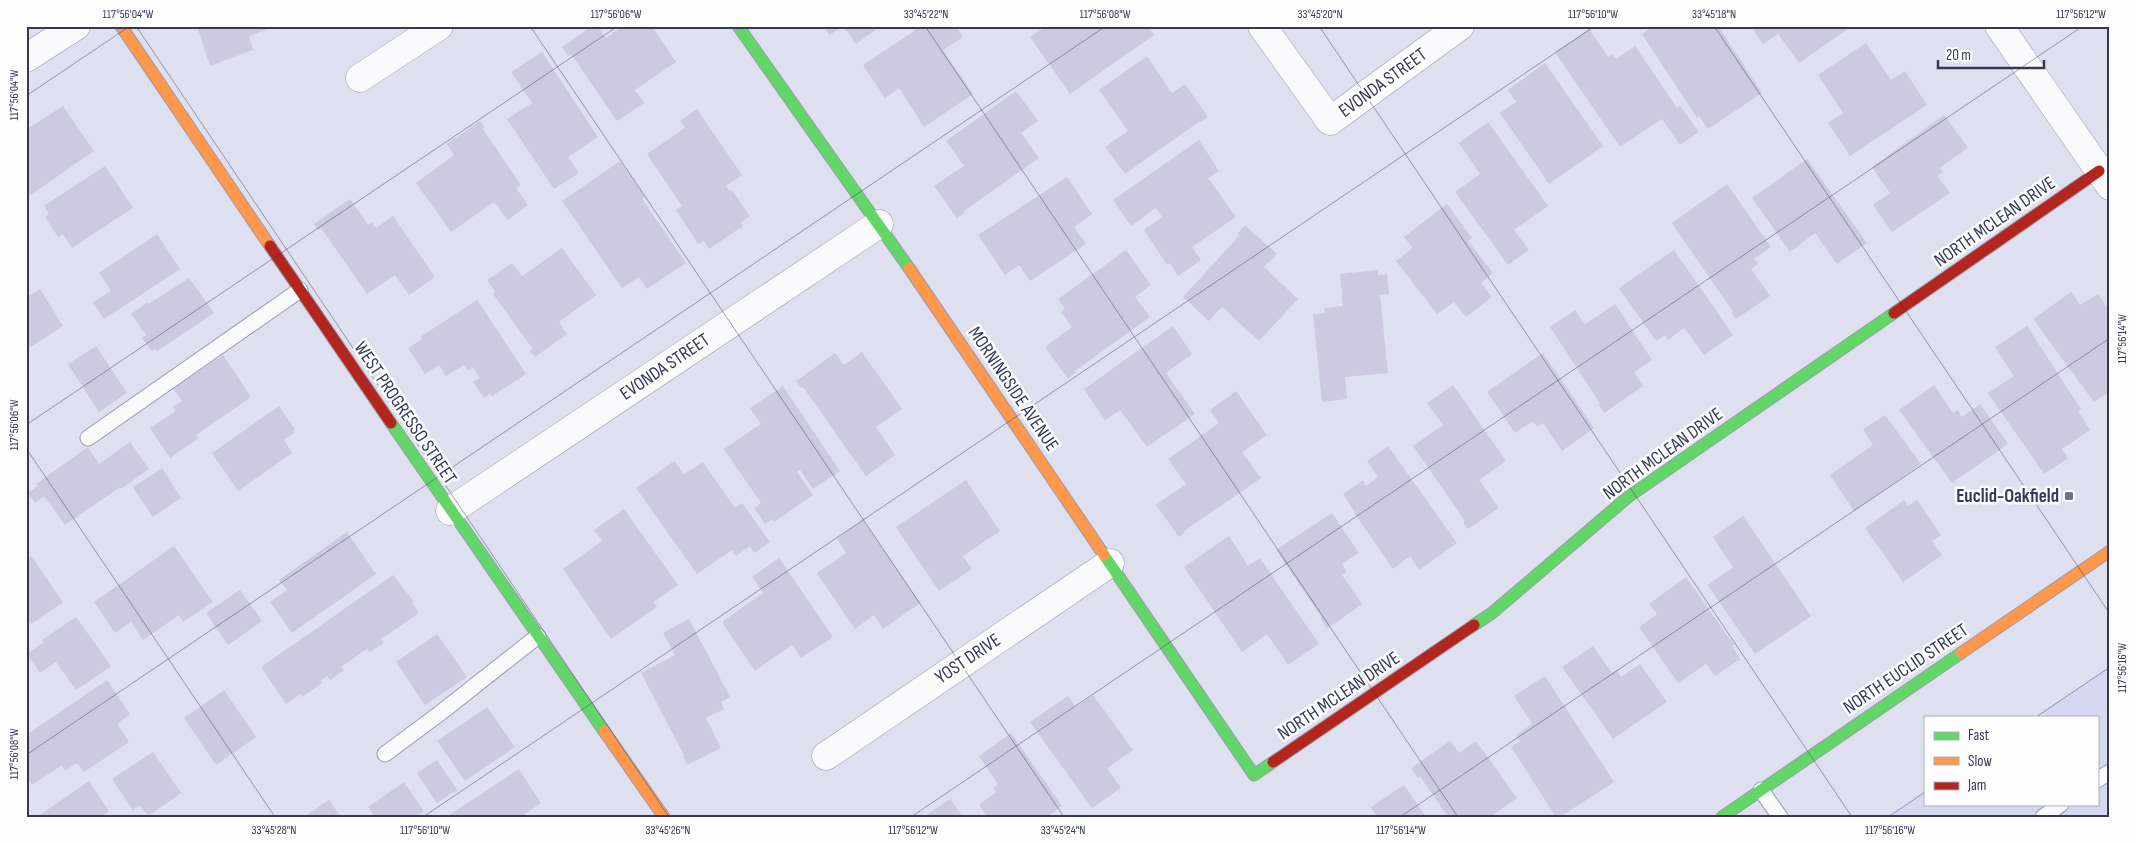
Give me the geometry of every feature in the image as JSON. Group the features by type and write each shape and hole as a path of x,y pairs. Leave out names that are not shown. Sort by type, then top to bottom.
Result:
{"street":[{"path":"26,58 76,26"},
{"name":"WEST PROGRESSO STREET","path":"121,26 450,511 664,817"},
{"path":"360,78 439,26"},
{"name":"MORNINGSIDE AVENUE","path":"738,26 879,224 1254,775"},
{"name":"EVONDA STREET","path":"1262,26 1330,121 1460,26"},
{"path":"1999,26 2105,178"},
{"name":"NORTH MCLEAN DRIVE","path":"1254,775 1492,613 1628,497 2105,178"},
{"name":"EVONDA STREET","path":"450,511 879,224"},
{"name":"NORTH EUCLID STREET","path":"1722,817 2110,551"},
{"name":"YOST DRIVE","path":"826,756 1110,563"}],"lane":[{"path":"88,438 300,290"},
{"path":"385,754 538,636"},
{"path":"2098,779 2110,772"},
{"path":"1761,790 1780,817"},
{"path":"2043,817 2058,806"}],"shaded area":[{"path":"2110,666 2110,817 1889,817 1924,793 1924,806 2098,806 2098,716 2036,716"}],"building":[{"path":"197,26 269,26 270,28 249,36 253,50 210,66"},
{"path":"592,26 597,26 606,38 623,26 652,26 676,62 635,90 644,103 617,121 571,54 569,56 562,47"},
{"path":"823,26 842,26 830,35"},
{"path":"843,26 881,26 856,44"},
{"path":"922,26 956,26 963,37 943,50 973,94 924,127 899,88 885,98 863,65"},
{"path":"1047,26 1148,26 1154,35 1070,94 1030,37"},
{"path":"1654,26 1718,26 1762,93 1708,129 1699,116 1697,118 1642,34"},
{"path":"1751,26 1852,26 1799,63 1778,34 1763,44"},
{"path":"1589,29 1608,57 1612,54 1616,59 1635,46 1677,108 1680,106 1699,132 1680,145 1662,119 1620,147 1555,52"},
{"path":"1866,43 1891,80 1905,71 1927,105 1850,156 1828,123 1843,113 1818,75"},
{"path":"542,52 598,137 568,157 579,173 554,189 507,119 532,103 511,72"},
{"path":"1147,56 1172,93 1185,84 1208,117 1125,174 1105,147 1128,131 1099,90"},
{"path":"1545,63 1603,146 1549,184 1500,113 1516,102 1508,90"},
{"path":"1016,91 1038,121 1021,133 1039,158 964,211 957,218 934,186 964,166 946,141"},
{"path":"63,106 94,151 26,198 26,130"},
{"path":"697,109 742,175 726,186 730,191 732,190 750,216 741,222 743,226 709,249 704,241 698,244 676,210 682,206 647,154 685,128 680,121"},
{"path":"1944,115 1968,148 1939,168 1943,172 1937,176 1950,193 1892,232 1873,205 1890,193 1872,167"},
{"path":"480,121 484,127 482,128 521,185 516,188 528,205 508,220 494,202 451,232 416,183 454,155 447,144"},
{"path":"1488,122 1548,206 1514,230 1529,250 1508,265 1455,192 1480,174 1459,143"},
{"path":"1199,140 1219,171 1208,178 1236,217 1192,247 1201,260 1178,276 1170,263 1167,265 1144,230 1162,217 1156,208 1131,226 1113,200"},
{"path":"1807,159 1867,243 1837,264 1815,233 1790,252 1752,198"},
{"path":"620,161 645,197 642,199 686,263 647,289 639,277 622,288 562,201"},
{"path":"105,166 133,208 72,248 63,234 58,237 45,217 49,214 44,206"},
{"path":"1067,177 1092,214 1074,227 1086,244 1030,281 1019,265 1005,275 978,235"},
{"path":"1727,184 1771,247 1754,259 1758,264 1751,269 1770,296 1736,319 1672,223"},
{"path":"350,199 368,225 372,222 376,228 393,216 435,277 409,295 395,275 367,294 321,228 318,230 314,224"},
{"path":"1447,204 1472,238 1468,241 1493,273 1481,283 1492,297 1466,317 1454,302 1437,314 1396,261 1413,248 1404,237"},
{"path":"1245,225 1277,254 1264,267 1298,299 1259,341 1222,307 1209,321 1183,297 1240,235 1237,234"},
{"path":"157,234 180,269 104,319 93,302 111,291 99,273"},
{"path":"562,248 596,295 559,322 567,334 535,357 530,351 532,348 493,294 495,292 487,280 512,263 522,276"},
{"path":"1126,250 1151,285 1135,297 1150,317 1075,371 1068,379 1045,347 1072,327 1061,312 1065,309 1058,299"},
{"path":"1674,250 1733,335 1704,355 1684,328 1668,340 1665,335 1656,341 1619,288"},
{"path":"1378,270 1378,275 1387,274 1389,294 1380,295 1388,373 1345,377 1347,399 1322,402 1313,314 1325,313 1324,308 1343,306 1340,274"},
{"path":"189,278 214,313 157,351 156,349 152,351 142,338 146,335 131,314"},
{"path":"40,289 63,326 26,350 26,298"},
{"path":"2071,292 2080,305 2098,294 2110,311 2110,368 2107,370 2110,373 2110,391 2094,402 2033,319"},
{"path":"477,300 526,374 492,396 490,393 484,398 473,382 480,378 473,367 468,371 464,365 446,376 439,365 425,374 408,348 422,339 420,337"},
{"path":"1615,304 1652,360 1634,372 1643,386 1604,413 1598,404 1600,403 1550,327 1575,310 1585,324"},
{"path":"1173,326 1192,354 1166,373 1195,414 1147,447 1120,410 1105,420 1084,389"},
{"path":"2027,326 2081,409 2078,411 2090,430 2062,449 2068,458 2044,474 1988,393 2014,376 1995,347"},
{"path":"96,346 127,393 99,412 68,364"},
{"path":"862,352 902,409 876,427 895,455 866,476 803,387 801,388 796,381 835,353 844,365"},
{"path":"1543,353 1594,428 1562,451 1543,423 1537,427 1533,421 1515,433 1487,392"},
{"path":"223,355 251,397 196,435 199,438 170,458 150,428 176,411 173,407 182,401 173,389"},
{"path":"1453,385 1506,461 1479,480 1499,508 1468,529 1463,522 1465,521 1413,446 1443,425 1427,403"},
{"path":"1934,385 1953,413 1958,410 1962,417 1980,404 2008,444 1952,483 1899,410"},
{"path":"783,386 840,471 813,489 800,470 797,472 813,495 774,522 772,519 765,524 754,508 761,503 724,449 761,424 750,408"},
{"path":"1236,391 1267,435 1242,452 1261,478 1184,531 1179,537 1156,505 1186,484 1168,459 1219,423 1210,410"},
{"path":"279,406 295,429 294,433 284,440 292,453 238,491 212,453"},
{"path":"1885,415 1921,464 1854,511 1830,475 1873,445 1863,429"},
{"path":"130,442 149,469 65,525 44,496 35,503 28,493 38,486 36,484 88,447 99,464"},
{"path":"1388,446 1457,543 1419,570 1410,556 1393,569 1343,494 1363,480 1366,486 1378,477 1367,461"},
{"path":"674,461 684,474 703,462 735,508 742,503 770,542 754,553 750,546 736,556 732,550 697,574 636,488"},
{"path":"162,468 181,498 153,517 133,487"},
{"path":"966,480 1000,531 963,556 972,569 939,591 896,527"},
{"path":"1904,500 1908,506 1917,500 1941,535 1932,541 1942,555 1903,582 1865,528"},
{"path":"624,509 678,585 654,602 657,607 611,639 563,569 602,541 594,530"},
{"path":"1332,513 1359,553 1342,564 1347,572 1342,575 1362,604 1327,629 1322,618 1276,550"},
{"path":"1743,516 1811,616 1755,654 1708,585 1733,567 1713,537"},
{"path":"863,520 920,603 883,629 874,615 855,629 817,573 846,553 837,539"},
{"path":"347,532 376,574 292,633 270,602 287,590 279,580"},
{"path":"1229,536 1248,566 1260,558 1319,644 1288,665 1267,634 1242,652 1184,567"},
{"path":"174,546 213,602 183,622 179,615 143,640 131,622 115,633 94,602"},
{"path":"31,556 63,602 31,624 26,618 26,559"},
{"path":"779,558 833,637 801,658 792,645 755,671 722,622 763,593 752,577"},
{"path":"393,575 414,602 412,603 419,613 381,639 384,643 370,652 367,649 341,667 344,670 330,680 327,676 320,681 322,683 302,697 300,694 286,704 261,667"},
{"path":"1686,577 1734,645 1732,646 1740,659 1715,676 1706,664 1678,683 1639,627 1657,614 1649,604"},
{"path":"240,590 262,621 228,645 206,613"},
{"path":"76,617 111,666 76,690 56,662 40,673 27,654 44,642 42,640"},
{"path":"689,619 730,697 721,702 724,709 706,718 721,748 687,765 684,755 641,673 675,655 663,633"},
{"path":"437,634 467,677 425,705 396,662"},
{"path":"1593,646 1612,673 1617,670 1621,677 1640,664 1667,702 1613,739 1562,667"},
{"path":"1545,676 1614,782 1560,817 1556,817 1511,747 1520,741 1516,735 1532,724 1514,696"},
{"path":"107,680 130,714 117,724 129,742 84,772 77,763 65,771 62,765 32,785 26,776 26,735"},
{"path":"224,690 256,737 216,765 184,718"},
{"path":"1093,695 1133,750 1107,768 1121,788 1092,808 1030,722 1068,696 1076,707"},
{"path":"487,707 515,747 465,781 437,741"},
{"path":"1011,733 1062,806 1047,817 987,817 979,805 996,792 993,788 998,784 979,756"},
{"path":"1450,741 1459,753 1476,741 1517,798 1490,817 1448,817 1420,776 1418,778 1411,768"},
{"path":"153,752 181,793 148,816 140,805 133,810 112,779"},
{"path":"437,760 457,790 437,803 417,773"},
{"path":"519,769 541,803 521,817 446,817"},
{"path":"89,781 109,811 100,817 37,817"},
{"path":"404,782 424,811 415,817 375,817 368,807"},
{"path":"1404,785 1426,817 1377,817 1371,807"},
{"path":"950,799 963,817 924,817"},
{"path":"329,800 341,817 304,817"}],"traffic: fast":[{"path":"738,26 909,268"},
{"path":"1474,625 1492,613 1628,497 1894,313"},
{"path":"391,423 604,731"},
{"path":"1104,555 1254,775 1273,762"},
{"path":"1722,817 1961,653"}],"traffic: slow":[{"path":"121,26 270,246"},
{"path":"909,268 1104,555"},
{"path":"1961,653 2110,551"},
{"path":"604,731 664,817"}],"traffic: jam":[{"path":"1894,313 2099,171"},
{"path":"270,246 391,423"},
{"path":"1273,762 1474,625"}],"place":[{"name":"Euclid-Oakfield","path":"2069,496"}]}
